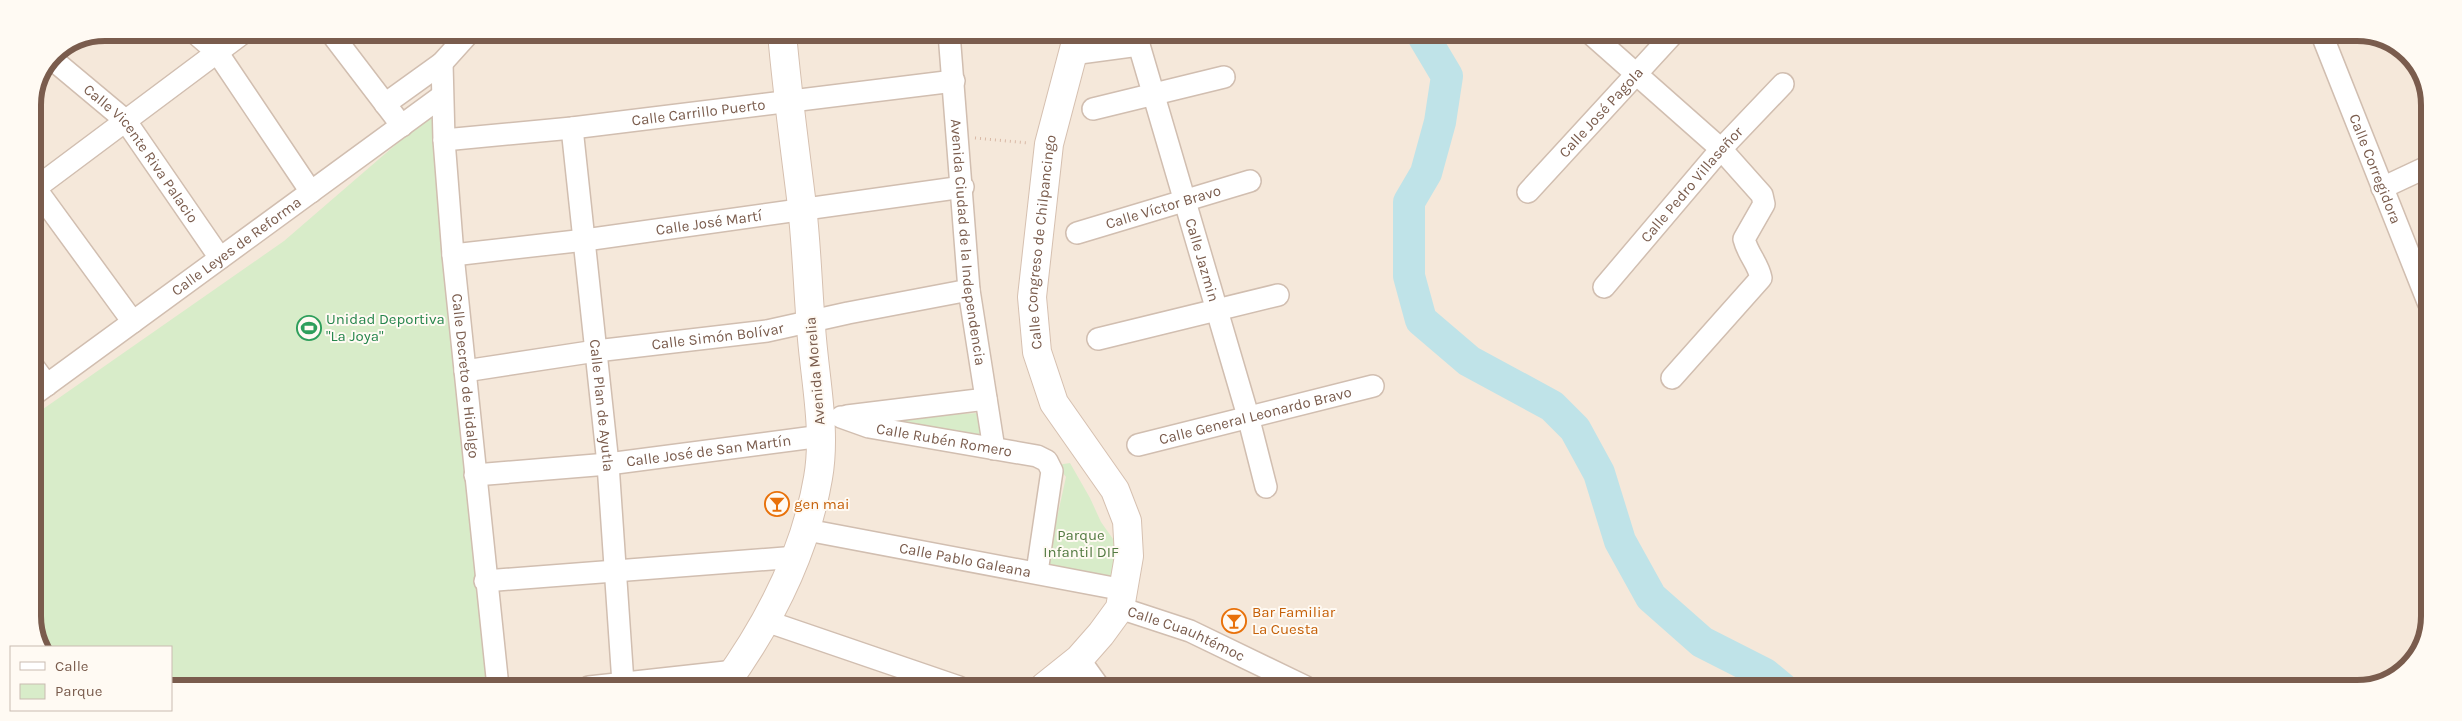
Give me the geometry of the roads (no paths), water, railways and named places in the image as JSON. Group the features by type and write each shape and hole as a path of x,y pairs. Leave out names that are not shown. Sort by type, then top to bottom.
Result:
{"street":[{"path":"204,41 217,52 311,192"},
{"path":"41,183 232,41"},
{"path":"337,41 402,126"},
{"path":"385,104 442,63 462,41"},
{"name":"Avenida Morelia","path":"729,679 766,621 797,557 807,530 827,423 811,323 802,208 788,100 783,41"},
{"name":"Avenida Ciudad de la Independencia","path":"950,41 954,81 956,136 963,187 969,290 994,449"},
{"path":"1075,44 1113,41"},
{"name":"Calle Jazmin","path":"1140,41 1248,416 1266,487"},
{"path":"1599,41 1720,149 1762,196 1764,204 1744,239 1748,254 1759,267 1761,278 1672,378"},
{"name":"Calle José Pagola","path":"1528,192 1666,41"},
{"name":"Calle Corregidora","path":"2324,41 2421,285"},
{"name":"Calle Congreso de Chilpancingo","path":"1075,44 1049,144 1032,297 1037,352 1054,403 1115,490 1128,521 1129,556 1122,599"},
{"name":"Calle Vicente Riva Palacio","path":"57,63 125,120 220,258"},
{"name":"Calle Decreto de Hidalgo","path":"442,63 444,140 453,255 485,581 497,680"},
{"path":"1092,109 1154,96 1224,77"},
{"name":"Calle Carrillo Puerto","path":"444,140 572,128 954,81"},
{"name":"Calle Pedro Villaseñor","path":"1604,287 1720,149 1783,84"},
{"name":"Calle Leyes de Reforma","path":"41,389 442,96"},
{"name":"Calle Plan de Ayutla","path":"572,128 608,464 623,680"},
{"path":"2382,188 2421,170"},
{"name":"Calle Víctor Bravo","path":"1077,233 1250,181"},
{"name":"Calle José Martí","path":"453,255 585,240 802,208 963,187"},
{"path":"41,197 133,322"},
{"name":"Calle Simón Bolívar","path":"465,371 596,351 767,331 811,323 848,312 969,290"},
{"path":"1098,339 1278,296"},
{"name":"Calle General Leonardo Bravo","path":"1138,444 1373,386"},
{"name":"Calle José de San Martín","path":"476,474 608,464 827,423 986,399"},
{"name":"Calle Rubén Romero","path":"827,423 869,426 1037,456 1047,461 1052,471 1037,572"},
{"name":"Calle Pablo Galeana","path":"807,530 1037,572 1122,599"},
{"path":"485,581 797,557"},
{"path":"1053,680 1079,659 1101,634 1122,599"},
{"name":"Calle Cuauhtémoc","path":"1122,599 1292,680"},
{"path":"766,621 939,680"},
{"path":"1079,659 1094,680"},
{"path":"702,680 729,679"}],"waterway":[{"path":"1426,41 1447,76 1440,122 1426,173 1409,202 1409,276 1421,320 1469,361 1552,406 1575,429 1599,473 1620,541 1651,597 1702,642 1765,674 1772,680"}],"place":[{"name":"Unidad Deportiva \"La Joya\"","path":"309,328"},
{"name":"gen mai","path":"777,504"},
{"name":"Bar Familiar La Cuesta","path":"1234,621"}],"park label":[{"name":"Parque Infantil DIF","path":"1081,544"}]}
